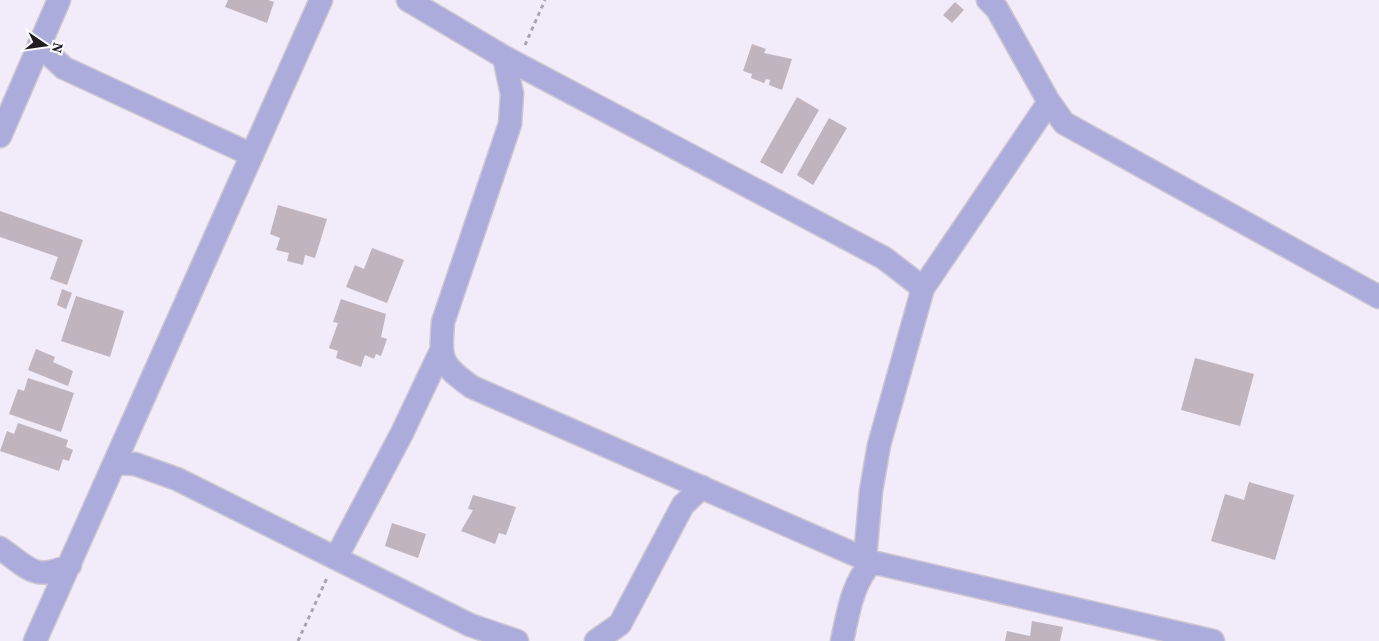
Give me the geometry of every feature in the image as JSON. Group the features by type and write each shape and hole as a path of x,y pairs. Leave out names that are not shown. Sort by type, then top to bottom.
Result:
{"street":[{"path":"0,136 59,0"},
{"path":"34,641 70,565 321,0"},
{"path":"408,0 511,61 884,258 923,288"},
{"path":"988,0 997,9 1049,102 1064,123 1379,297"},
{"path":"39,45 64,68 252,155"},
{"path":"336,558 402,433 440,353 443,322 510,124 512,94 511,61"},
{"path":"842,641 849,609 862,573 869,560 870,491 880,445 923,288 1049,102"},
{"path":"440,353 450,372 472,387 869,560 1213,641"},
{"path":"115,464 135,464 176,479 470,624 517,641"},
{"path":"596,641 620,624 683,505 702,487"},
{"path":"0,548 36,573 52,573 70,565"}],"path":[{"path":"511,61 546,0"},
{"path":"298,641 336,558"}],"building":[{"path":"228,0 268,0 274,2 267,23 225,7"},
{"path":"955,2 964,10 952,23 943,15"},
{"path":"752,44 766,49 764,53 792,59 782,90 769,85 770,80 766,79 764,83 751,78 752,74 743,71"},
{"path":"797,97 819,110 782,174 760,162"},
{"path":"829,118 847,128 813,185 797,175"},
{"path":"278,205 327,219 315,258 305,255 303,265 287,261 289,253 276,250 280,238 270,234"},
{"path":"0,211 83,240 67,285 50,279 58,257 0,237"},
{"path":"372,248 404,260 387,303 346,287 355,265 364,269"},
{"path":"62,289 72,293 66,309 57,305"},
{"path":"76,296 124,311 110,357 61,341"},
{"path":"341,299 386,314 381,337 387,339 381,356 376,354 374,359 365,355 361,367 336,358 338,351 329,348 338,323 333,322"},
{"path":"36,349 55,357 53,362 73,371 68,386 28,370"},
{"path":"1195,358 1254,374 1240,426 1181,410"},
{"path":"28,378 74,393 61,432 9,414 18,389 24,391"},
{"path":"18,423 68,440 66,447 73,450 69,461 63,459 59,471 0,451 7,431 14,434"},
{"path":"1249,482 1294,495 1275,560 1211,541 1225,494 1244,500"},
{"path":"473,495 516,507 506,535 499,533 495,544 461,531 473,510 468,509"},
{"path":"392,523 426,534 418,558 385,546"},
{"path":"1032,621 1063,627 1060,641 1005,641 1007,631 1030,636"}]}
